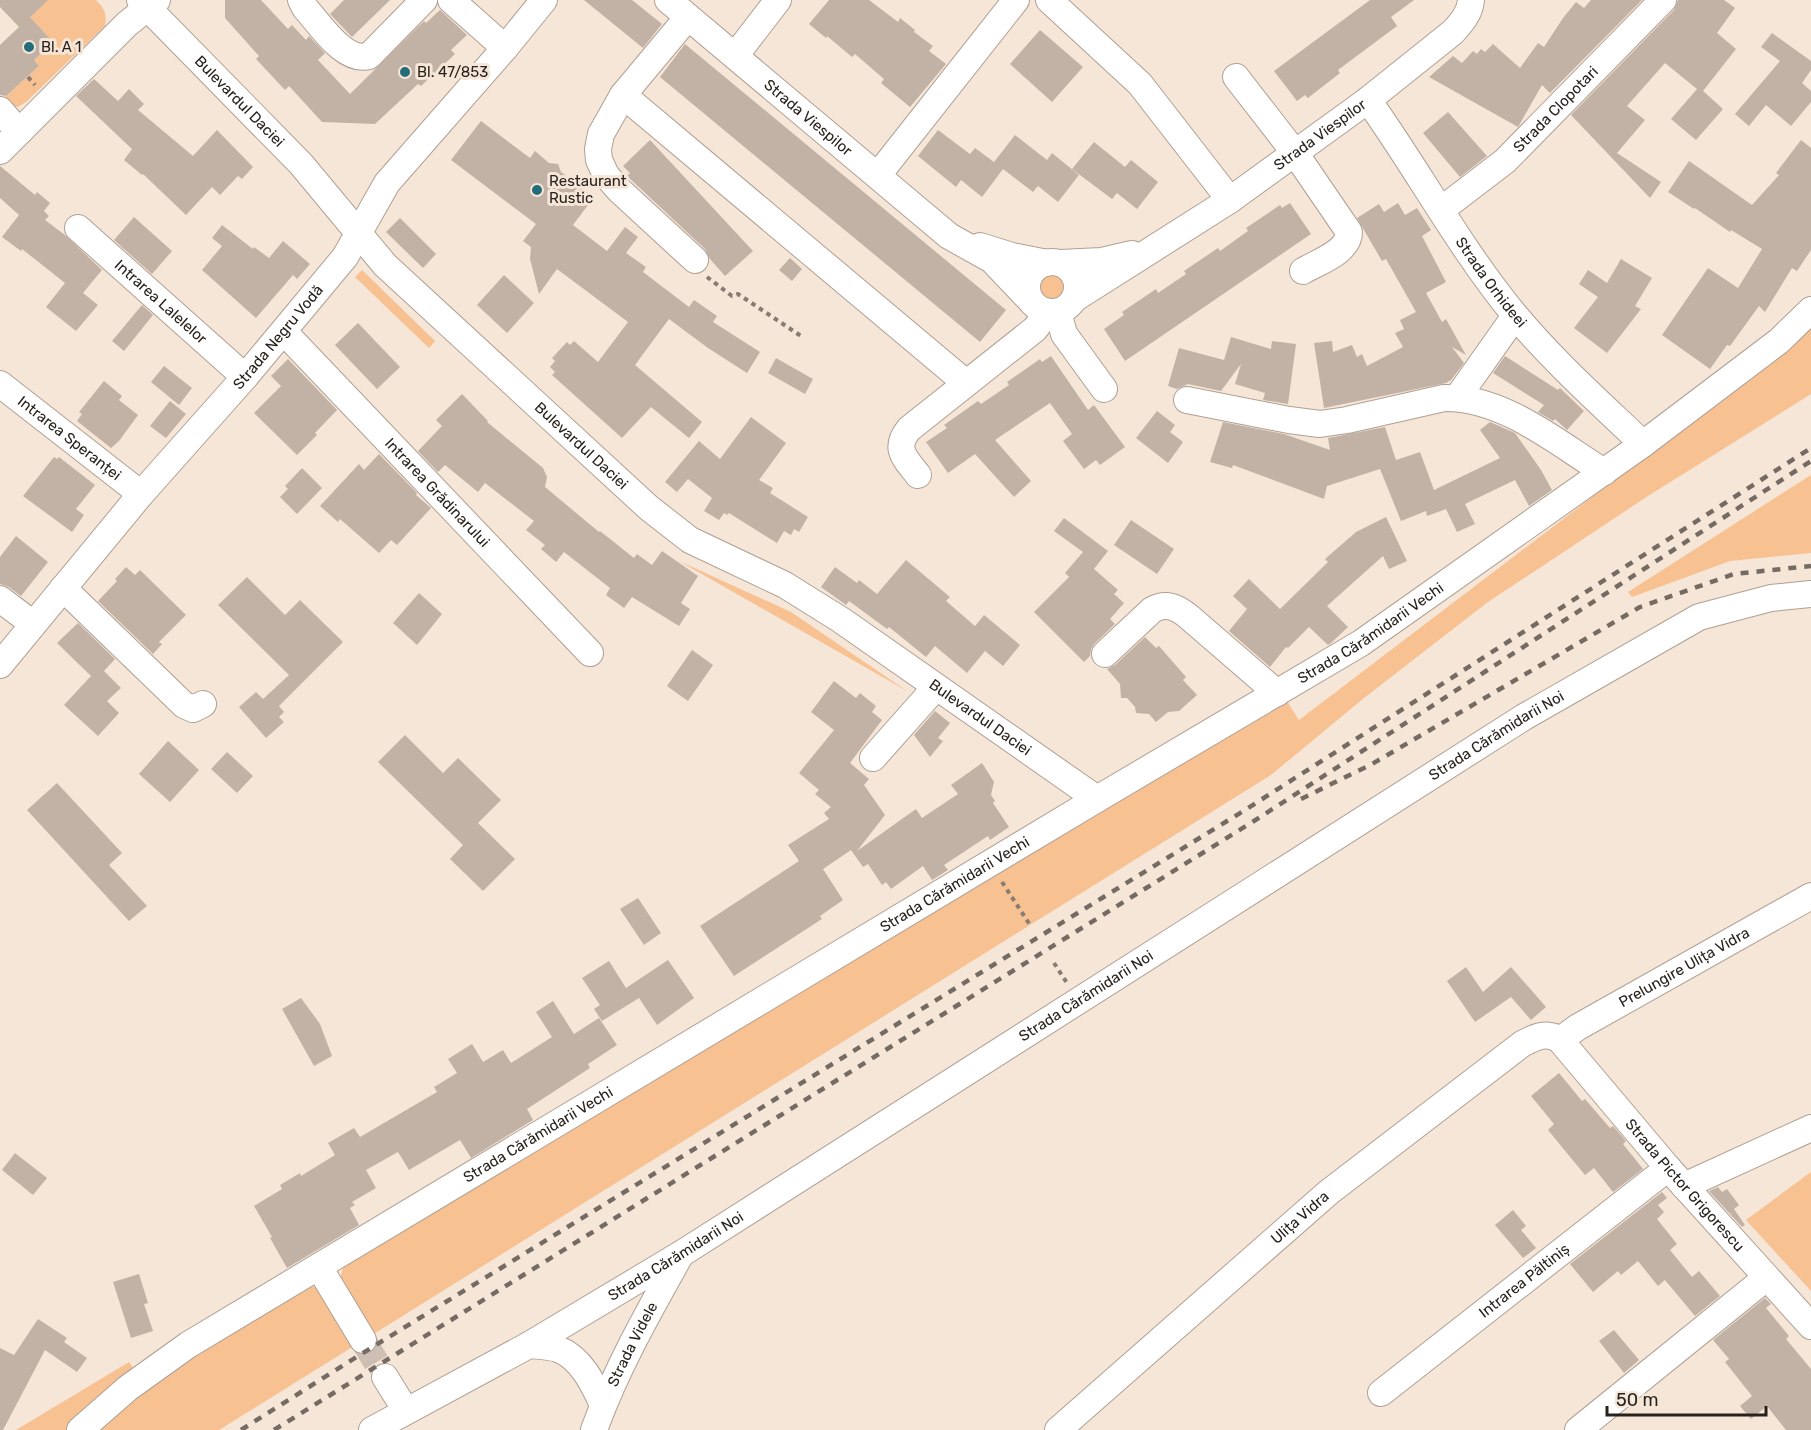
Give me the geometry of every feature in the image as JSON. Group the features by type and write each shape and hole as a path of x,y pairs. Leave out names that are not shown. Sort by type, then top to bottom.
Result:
{"street":[{"path":"301,0 305,8 343,50 351,56 361,58 369,56 424,0"},
{"path":"451,0 505,48"},
{"name":"Strada Negru Vodă","path":"0,665 141,494 284,332 345,257 387,183 544,0"},
{"name":"Strada Viespilor","path":"668,0 949,236 992,260 1052,306 1150,250 1230,200 1368,100 1454,32 1465,19 1471,0"},
{"path":"735,56 778,0"},
{"path":"878,176 1016,0"},
{"path":"1049,0 1107,51 1140,84 1230,200"},
{"name":"Strada Clopotari","path":"1441,210 1505,161 1663,0"},
{"path":"0,151 148,2"},
{"name":"Bulevardul Daciei","path":"148,2 300,164 385,265 669,525 704,548 785,585 842,620 1097,798"},
{"path":"688,17 623,95 602,134 598,149 599,160 606,175 619,190 695,260"},
{"path":"1236,77 1295,153 1349,232 1349,240 1343,247 1303,271"},
{"path":"623,95 966,383"},
{"name":"Strada Orhideei","path":"1368,100 1483,273 1515,316 1569,373 1643,444"},
{"path":"0,110 19,132"},
{"name":"Intrarea Lalelelor","path":"78,228 245,377"},
{"name":"Strada Viespilor","path":"949,236 1002,253 1053,263 1102,261 1150,250"},
{"path":"918,476 904,458 901,450 901,442 909,429 1035,329 1052,306 1077,291 1075,278 1068,267 1053,263 1035,269 1030,276 1027,288 1052,306 1064,334 1104,390"},
{"name":"Strada Cărămidarii Vechi","path":"80,1430 128,1388 188,1345 1097,798 1361,643 1643,444 1771,348 1811,310"},
{"path":"1456,398 1515,316"},
{"name":"Intrarea Grădinarului","path":"284,332 590,653"},
{"name":"Intrarea Speranței","path":"0,384 141,494"},
{"path":"1187,400 1320,424 1444,398 1456,398 1487,405 1517,418 1604,472"},
{"path":"63,588 184,705 194,709 203,704"},
{"name":"Strada Cărămidarii Noi","path":"372,1430 529,1345 681,1254 1524,717 1700,616 1772,598 1811,594"},
{"path":"0,599 33,624"},
{"path":"1105,654 1152,610 1159,606 1174,606 1277,693"},
{"path":"873,758 936,687"},
{"name":"Prelungire Ulița Vidra","path":"1560,1040 1578,1027 1811,896"},
{"name":"Ulița Vidra","path":"1058,1430 1294,1222 1385,1148 1522,1044 1543,1035 1552,1035 1560,1040"},
{"name":"Strada Pictor Grigorescu","path":"1560,1040 1676,1177 1811,1326"},
{"name":"Intrarea Păltiniș","path":"1381,1393 1676,1177 1811,1128"},
{"name":"Strada Videle","path":"594,1430 603,1405 650,1310 681,1254"},
{"path":"319,1267 363,1340"},
{"path":"1578,1430 1766,1278"},
{"name":"Strada Videle","path":"529,1345 557,1349 574,1359 595,1386 603,1405"},
{"path":"385,1377 406,1411"}],"path":[{"path":"990,863 1030,926"}],"shaded area":[{"path":"46,0 96,0 105,12 105,26 26,102 18,107 10,105 4,98 39,66 34,60 53,42 30,17"},
{"path":"362,270 435,341 429,348 355,277"},
{"path":"1052,275 1060,279 1064,287 1060,295 1052,299 1044,295 1040,287 1044,279"},
{"path":"1811,328 1811,394 1648,496 1488,602 1364,698 1271,775 372,1335 340,1278 344,1265 1285,698 1299,720 1800,339"},
{"path":"1811,475 1811,553 1730,561 1632,597 1628,592"},
{"path":"679,561 791,612 907,691"},
{"path":"1811,1172 1811,1291 1746,1220"},
{"path":"310,1286 316,1287 354,1346 219,1430 93,1430 158,1377"},
{"path":"129,1362 134,1369 68,1430 16,1430"}],"building":[{"name":"Bl. A 1","path":"0,0 48,0 30,17 53,42 34,60 39,66 6,96 0,95 0,45 19,27 0,7"},
{"name":"Bl. 47/853","path":"225,0 261,0 288,29 292,25 306,40 309,36 325,53 318,60 350,94 424,21 426,23 440,10 467,35 451,50 455,54 375,124 322,122 289,86 285,90 256,59 259,56 225,18"},
{"path":"344,0 390,0 352,37 330,14"},
{"path":"584,0 632,0 662,24 643,48"},
{"path":"829,0 869,0 898,22 900,18 933,46 929,51 946,64 910,107 881,83 884,79 855,54 852,57 809,24"},
{"path":"1370,0 1414,0 1391,17 1397,26 1338,70 1340,73 1308,98 1305,95 1297,101 1274,71"},
{"path":"1591,0 1642,0 1550,93 1542,85 1518,127 1429,77 1453,56 1462,63 1473,51 1477,54 1481,49 1485,52 1493,44 1520,68 1538,43 1544,47 1576,2 1584,8"},
{"path":"1678,0 1724,0 1735,8 1717,33 1736,49 1703,91 1723,109 1696,140 1671,119 1697,89 1665,63 1627,106 1645,120 1617,153 1661,182 1650,198 1571,115 1674,10"},
{"path":"1040,30 1083,67 1052,102 1010,64"},
{"path":"1772,33 1811,61 1811,70 1802,83 1811,91 1811,102 1791,126 1766,105 1749,126 1735,114 1780,61 1761,47"},
{"path":"685,44 1006,310 980,342 660,77"},
{"path":"94,79 118,101 129,89 144,104 138,110 193,156 217,130 253,167 242,179 238,176 220,195 212,187 186,215 143,174 124,160 132,149 76,96"},
{"path":"1448,112 1487,156 1460,177 1423,133"},
{"path":"481,121 530,158 535,151 549,163 558,164 561,172 594,197 573,225 607,251 625,227 638,237 626,253 646,267 643,272 689,307 694,300 717,316 713,322 760,352 747,373 669,319 635,365 702,422 689,438 651,407 622,438 552,375 555,372 550,367 555,361 552,358 567,342 570,345 574,341 598,362 628,322 557,269 539,294 530,259 531,247 523,241 536,224 451,160"},
{"path":"938,130 970,154 975,148 994,162 1015,135 1047,160 1052,153 1079,175 1058,202 1038,186 1033,192 1003,169 982,197 961,180 956,187 918,156"},
{"path":"650,140 753,251 725,276 710,259 705,249 627,176 630,173 623,166"},
{"path":"1801,140 1811,148 1811,250 1797,271 1792,268 1765,312 1759,306 1710,369 1662,335 1708,268 1738,288 1762,249 1731,230 1730,232 1668,192 1689,161 1752,205 1779,175 1776,173"},
{"path":"1094,142 1125,167 1131,160 1158,182 1137,209 1117,193 1112,199 1072,169"},
{"path":"0,166 35,195 37,192 50,203 44,211 49,216 45,220 65,235 102,270 83,293 98,305 76,331 46,307 65,283 22,249 21,251 2,237 19,215 0,198"},
{"path":"1290,203 1311,234 1125,361 1104,329 1124,315 1122,312 1156,289 1158,293 1186,274 1184,271 1218,248 1220,251 1248,231 1246,228 1280,205 1282,208"},
{"path":"1398,203 1405,215 1417,208 1431,230 1422,236 1446,282 1426,293 1442,322 1446,319 1466,355 1452,347 1464,363 1446,383 1324,408 1314,343 1332,341 1333,352 1352,345 1357,357 1362,354 1367,366 1403,347 1395,333 1404,329 1400,320 1416,312 1386,259 1382,261 1357,218 1379,204 1384,212"},
{"path":"134,217 172,251 152,274 114,240"},
{"path":"400,218 436,254 423,268 386,232"},
{"path":"222,225 253,249 254,247 269,258 283,241 310,264 297,279 293,275 256,318 202,270 222,246 212,238"},
{"path":"790,258 802,269 792,281 779,270"},
{"path":"1621,259 1652,278 1635,306 1641,309 1607,353 1574,328 1598,297 1579,284 1588,270 1607,283"},
{"path":"504,275 534,303 507,333 477,305"},
{"path":"142,305 153,315 124,351 112,341"},
{"path":"358,323 400,367 377,389 335,345"},
{"path":"1231,337 1271,349 1272,341 1296,344 1288,404 1263,400 1265,393 1235,384 1241,364 1221,391 1188,384 1177,389 1168,386 1179,348 1224,360"},
{"path":"1051,356 1088,410 1094,405 1125,447 1100,465 1096,460 1084,469 1063,441 1072,434 1050,403 995,440 1031,481 1014,497 975,454 948,473 926,442 947,428 944,425 978,401 981,404 1009,385 1007,382 1040,359 1042,362"},
{"path":"1505,356 1558,390 1560,388 1584,411 1567,430 1555,419 1553,421 1538,412 1544,405 1493,373"},
{"path":"776,358 813,379 805,394 768,373"},
{"path":"288,359 337,410 297,455 254,413 281,386 271,376"},
{"path":"164,366 192,388 179,405 151,382"},
{"path":"104,381 122,396 119,400 138,415 111,448 77,421 82,414 79,412"},
{"path":"462,394 487,422 543,468 547,477 545,487 599,532 634,558 637,554 652,565 662,551 698,576 681,603 690,609 679,626 632,597 624,608 606,595 610,588 564,552 556,562 541,549 545,545 526,530 534,521 485,483 478,492 445,465 438,472 418,451 442,426 436,420"},
{"path":"170,401 186,414 166,438 150,426"},
{"path":"1157,411 1175,425 1170,432 1183,442 1168,463 1136,438"},
{"path":"751,417 786,443 759,480 773,488 770,493 808,517 799,532 794,529 791,535 784,531 777,543 729,513 727,515 724,513 719,520 704,511 712,498 688,479 677,492 665,482 699,441 720,459"},
{"path":"1223,422 1284,434 1330,450 1328,438 1385,427 1396,460 1420,452 1434,490 1500,458 1480,430 1490,422 1515,433 1552,490 1529,506 1515,480 1465,504 1475,524 1457,532 1446,509 1427,516 1426,511 1401,521 1380,469 1327,486 1324,499 1233,465 1232,468 1210,462"},
{"path":"379,454 431,508 397,545 391,540 379,553 340,519 338,522 320,506 359,464 364,470"},
{"path":"54,457 57,459 59,457 95,485 76,509 84,515 72,532 23,496"},
{"path":"302,468 322,488 297,514 280,497 288,489 285,486"},
{"path":"1386,517 1407,561 1389,569 1383,556 1327,606 1348,627 1331,643 1328,645 1309,627 1288,648 1286,647 1270,667 1229,631 1247,609 1233,596 1249,579 1280,609 1328,562 1325,559 1356,532"},
{"path":"1064,518 1108,551 1094,569 1118,590 1114,594 1124,603 1110,619 1115,624 1094,644 1090,656 1084,662 1034,612 1069,577 1065,573 1083,552 1054,531"},
{"path":"1131,520 1174,549 1157,574 1114,545"},
{"path":"16,536 48,562 21,596 9,587 0,584 0,557"},
{"path":"906,560 950,597 946,601 975,626 984,615 1020,645 1003,666 985,651 967,673 935,646 926,657 889,627 887,629 849,601 846,605 821,587 835,567 857,583 859,580 877,594"},
{"path":"126,567 135,575 140,570 186,615 159,642 162,644 153,654 98,601 117,581 115,579"},
{"path":"247,577 285,615 300,600 343,642 279,706 284,712 279,717 284,722 266,738 239,707 256,692 263,699 289,675 218,605"},
{"path":"419,593 442,614 417,645 393,623"},
{"path":"78,623 115,659 104,671 121,688 107,701 119,713 98,736 64,705 91,676 57,643"},
{"path":"1145,637 1156,648 1159,646 1186,677 1183,680 1197,695 1179,711 1168,712 1156,722 1149,714 1136,713 1135,707 1127,698 1121,698 1120,684 1107,669 1115,665"},
{"path":"692,650 713,665 688,701 667,686"},
{"path":"834,681 856,698 860,693 876,706 872,712 882,720 850,763 869,779 864,785 885,815 857,851 916,809 922,818 958,794 951,785 982,763 994,782 991,795 995,801 993,803 1009,827 990,840 988,836 944,865 948,870 932,880 923,866 891,889 886,882 882,885 868,864 863,867 851,850 823,869 843,900 820,916 822,919 734,976 700,926 799,861 788,845 829,819 824,813 831,807 815,794 819,790 799,773 834,730 811,712"},
{"path":"935,711 950,723 938,738 943,741 930,757 914,735"},
{"path":"405,735 443,773 458,758 501,800 478,823 515,859 483,891 450,859 463,845 378,762"},
{"path":"168,741 199,770 170,802 139,774"},
{"path":"227,752 253,776 237,793 211,769"},
{"path":"57,783 122,853 109,865 147,906 129,921 27,810"},
{"path":"638,898 661,933 644,945 620,909"},
{"path":"668,960 694,998 657,1025 639,998 602,1021 594,1009 600,1005 582,978 609,961 626,988"},
{"path":"1466,967 1483,992 1511,967 1546,1007 1531,1020 1511,997 1475,1022 1447,981"},
{"path":"301,998 320,1024 332,1056 314,1066 282,1009"},
{"path":"553,1001 574,1034 599,1018 617,1045 588,1064 590,1068 527,1109 533,1120 471,1158 460,1140 409,1170 398,1152 366,1170 376,1188 352,1202 355,1205 350,1208 359,1225 287,1268 254,1206 282,1189 280,1185 300,1173 301,1176 335,1155 328,1143 354,1128 360,1137 437,1092 434,1087 457,1073 448,1059 472,1044 483,1062 503,1050 511,1063 552,1037 536,1012"},
{"path":"1559,1073 1582,1101 1585,1099 1610,1128 1613,1126 1626,1141 1623,1144 1643,1169 1613,1192 1594,1168 1585,1175 1548,1130 1554,1124 1531,1096"},
{"path":"15,1153 47,1178 33,1195 2,1170"},
{"path":"1718,1187 1722,1192 1727,1189 1739,1205 1734,1209 1745,1225 1742,1227 1709,1191"},
{"path":"1662,1192 1667,1198 1658,1205 1664,1212 1657,1219 1677,1244 1670,1250 1692,1277 1699,1271 1720,1296 1695,1316 1665,1280 1658,1286 1638,1261 1621,1275 1618,1271 1593,1292 1570,1264"},
{"path":"1513,1210 1526,1226 1521,1230 1536,1248 1523,1258 1495,1225"},
{"path":"139,1274 148,1303 144,1304 153,1331 131,1338 113,1282"},
{"path":"1765,1298 1771,1304 1766,1308 1789,1336 1786,1339 1811,1369 1811,1430 1786,1430 1767,1406 1751,1419 1740,1406 1752,1396 1725,1362 1729,1359 1713,1340"},
{"path":"38,1319 67,1338 64,1342 87,1358 77,1372 45,1350 3,1430 0,1430 0,1348 14,1355"},
{"path":"1614,1330 1639,1360 1624,1373 1599,1341"}],"tunnel":[{"path":"363,1340 385,1377"}],"railway":[{"path":"241,1430 1245,810 1811,448"},
{"path":"274,1430 1254,821 1811,461"},
{"path":"1301,799 1372,764 1640,607 1734,574 1811,566"}],"place":[{"name":"Bl. A 1","path":"29,47"},
{"name":"Bl. 47/853","path":"405,72"},
{"name":"Restaurant Rustic","path":"537,190"}]}
